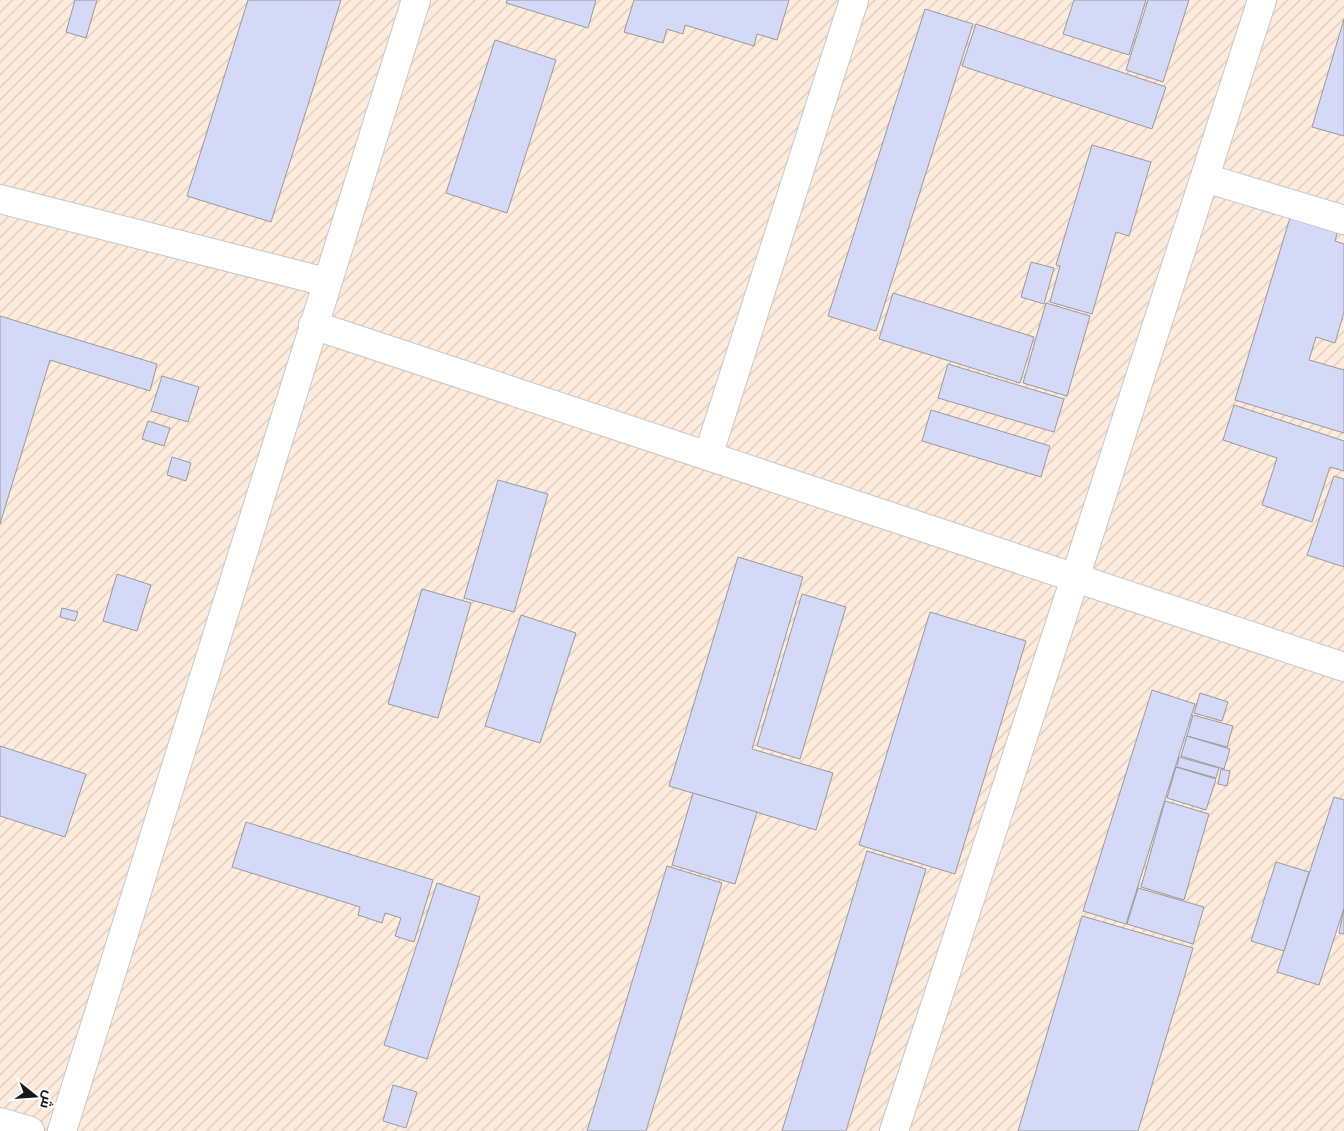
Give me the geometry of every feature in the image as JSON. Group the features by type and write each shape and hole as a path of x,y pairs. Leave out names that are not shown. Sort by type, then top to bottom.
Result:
{"street":[{"path":"62,1131 326,282 416,0"},
{"path":"708,456 854,0"},
{"path":"894,1131 1262,0"},
{"path":"1205,178 1344,220"},
{"path":"0,199 326,282"},
{"path":"313,325 1344,667"},
{"path":"0,1122 30,1131"}],"shaded area":[{"path":"0,0 1344,0 1344,1131 0,1131"}],"building":[{"path":"75,0 97,0 86,38 66,32"},
{"path":"248,0 341,0 271,222 187,196"},
{"path":"507,0 596,0 588,28 506,3"},
{"path":"634,0 789,0 777,40 757,34 754,46 685,25 683,34 667,29 663,43 624,32"},
{"path":"1074,0 1146,0 1129,55 1063,34"},
{"path":"1148,0 1189,0 1163,82 1126,70"},
{"path":"925,9 973,24 876,331 828,316"},
{"path":"1344,19 1344,136 1312,127"},
{"path":"976,24 1166,87 1152,129 962,66"},
{"path":"495,40 556,60 507,213 446,193"},
{"path":"1092,145 1151,162 1129,236 1116,232 1092,314 1050,302 1060,266 1056,265"},
{"path":"1292,211 1339,225 1335,241 1344,244 1344,312 1335,343 1316,337 1309,360 1344,370 1344,433 1235,400"},
{"path":"1031,262 1054,268 1044,304 1021,297"},
{"path":"893,293 1034,337 1020,383 879,339"},
{"path":"1046,303 1090,316 1067,396 1023,383"},
{"path":"0,316 157,364 150,391 50,360 0,524"},
{"path":"948,364 1064,399 1054,432 938,398"},
{"path":"162,376 199,387 188,422 151,411"},
{"path":"1234,405 1344,441 1344,471 1330,467 1312,522 1262,505 1277,458 1223,440"},
{"path":"931,410 1050,446 1041,477 922,441"},
{"path":"148,421 170,428 164,446 142,439"},
{"path":"172,457 191,463 186,481 167,475"},
{"path":"1334,476 1344,479 1344,567 1307,555"},
{"path":"498,480 548,494 514,612 464,598"},
{"path":"738,557 803,577 752,749 833,773 816,830 669,786"},
{"path":"117,574 151,585 137,631 103,621"},
{"path":"422,589 471,603 438,718 388,704"},
{"path":"802,594 846,607 800,759 757,746"},
{"path":"62,608 78,612 75,621 60,617"},
{"path":"930,612 1026,641 955,874 859,845"},
{"path":"521,615 576,633 540,743 485,726"},
{"path":"1152,690 1195,704 1126,924 1083,911"},
{"path":"1200,693 1228,702 1222,721 1194,713"},
{"path":"1193,715 1233,726 1227,747 1187,736"},
{"path":"1187,736 1230,749 1224,769 1181,756"},
{"path":"0,746 86,774 65,837 0,816"},
{"path":"1179,757 1219,768 1216,778 1177,767"},
{"path":"1176,767 1216,779 1206,810 1167,798"},
{"path":"1221,769 1230,771 1227,786 1218,784"},
{"path":"693,793 757,812 735,884 672,865"},
{"path":"1334,797 1344,800 1344,908 1319,985 1277,972"},
{"path":"1165,801 1209,814 1184,900 1141,887"},
{"path":"246,822 433,880 414,942 395,936 401,918 385,913 382,923 358,915 360,907 232,867"},
{"path":"867,851 926,869 846,1131 782,1131"},
{"path":"1276,862 1309,872 1284,951 1251,941"},
{"path":"667,866 722,883 646,1131 587,1131"},
{"path":"437,883 480,897 427,1059 384,1045"},
{"path":"1138,888 1204,907 1193,944 1127,924"},
{"path":"1344,909 1344,934 1339,933"},
{"path":"1082,916 1193,948 1138,1131 1018,1131"},
{"path":"393,1085 417,1092 406,1128 383,1121"}]}
